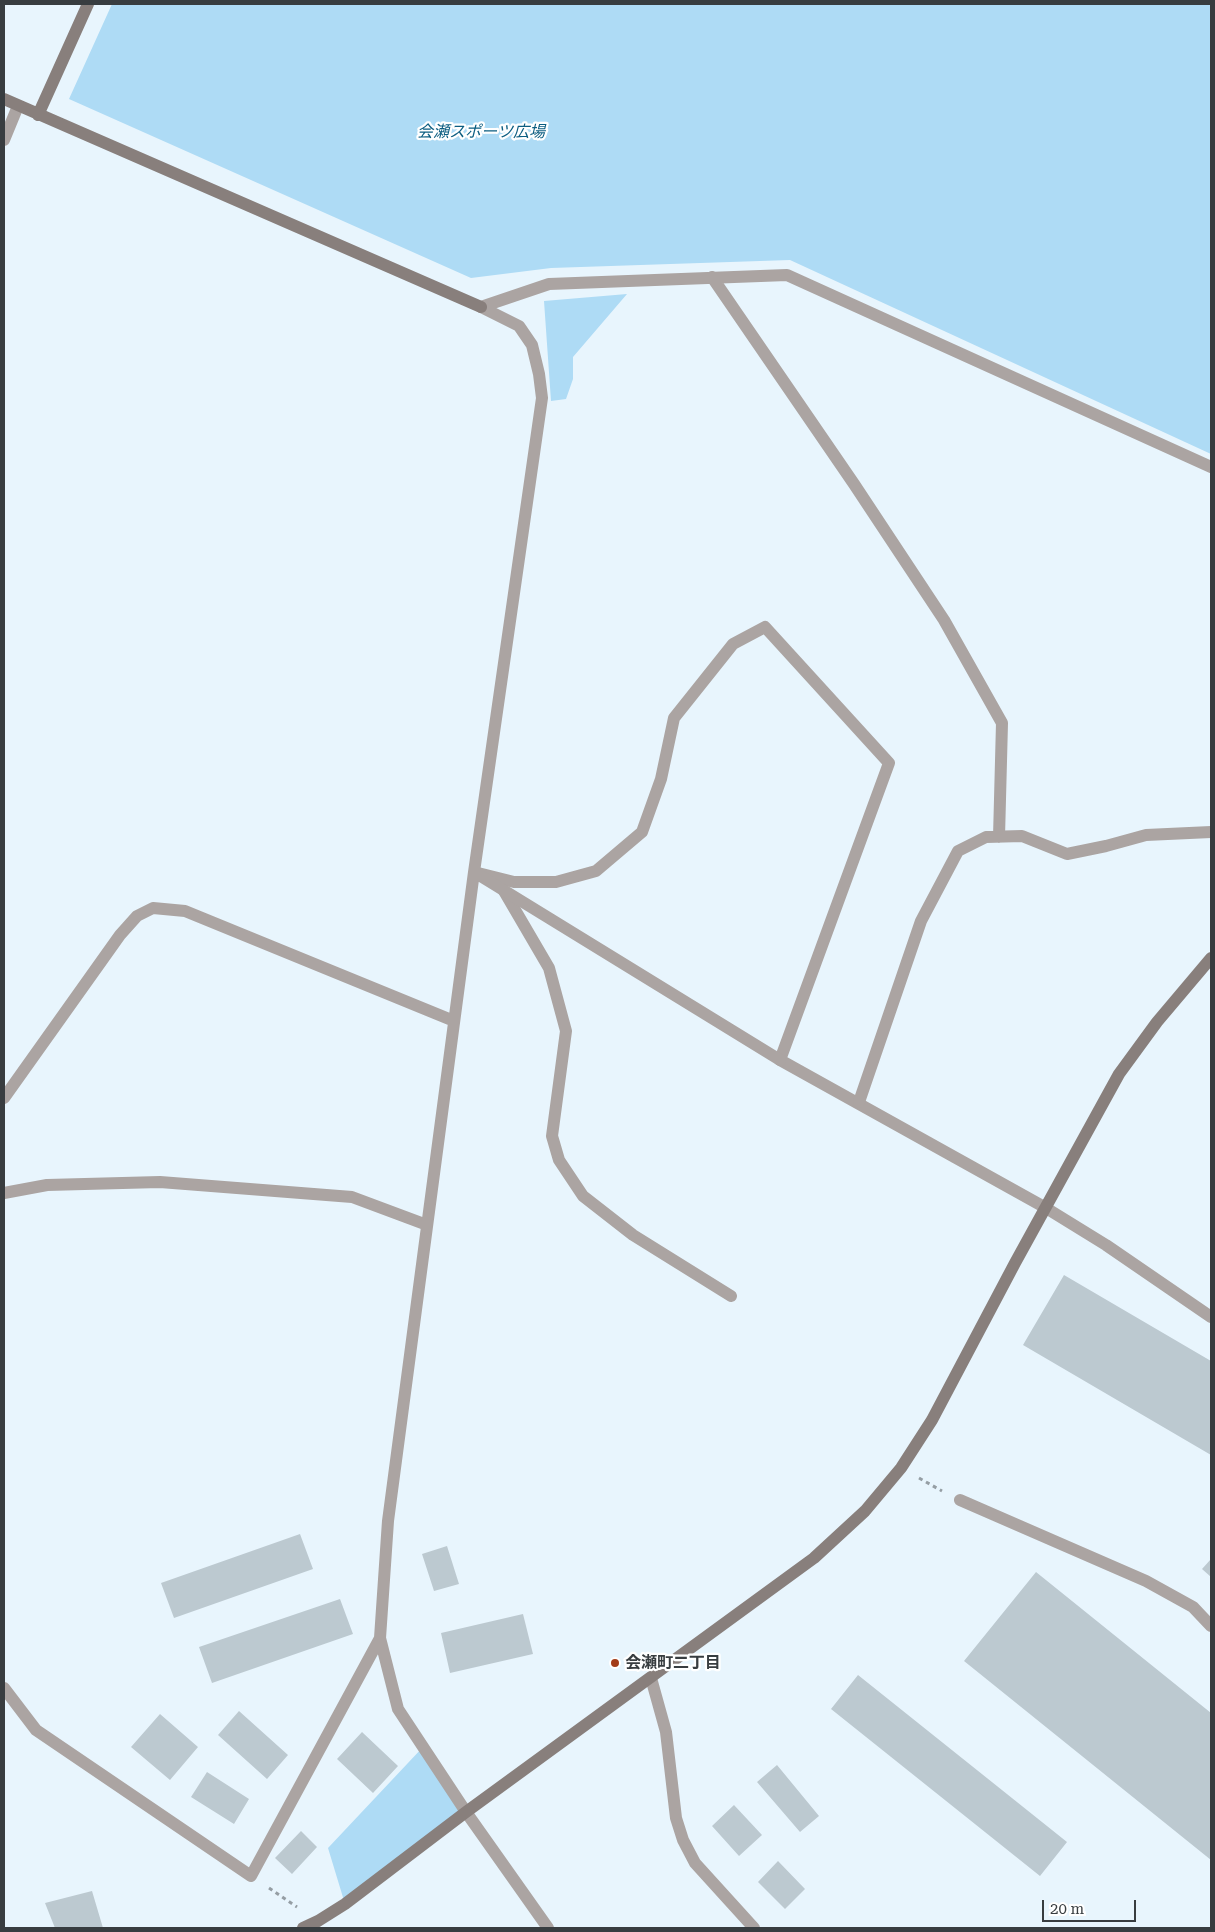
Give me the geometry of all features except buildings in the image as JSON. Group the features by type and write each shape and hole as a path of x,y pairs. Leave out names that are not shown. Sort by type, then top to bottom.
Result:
{"street":[{"path":"38,115 88,4"},
{"path":"4,99 481,307 519,326 532,345 539,374 542,398 474,872 388,1521 380,1638 398,1709 466,1812 548,1928"},
{"path":"4,140 18,106"},
{"path":"481,307 549,284 787,275 1211,467"},
{"path":"712,278 854,484 944,620 1002,723 999,837"},
{"path":"474,872 514,882 556,882 596,871 642,832 660,779 674,718 733,644 765,627 888,763 780,1060"},
{"path":"858,1102 921,921 958,852 986,837 1022,836 1067,854 1146,835 1211,832"},
{"path":"474,872 780,1060 1046,1208 1106,1245 1211,1317"},
{"path":"504,891 549,968 566,1031 552,1136 559,1160 582,1196 633,1236 731,1296"},
{"path":"4,1098 120,935 137,916 153,908 185,911 454,1021"},
{"path":"303,1928 322,1925 345,1904 466,1812 814,1558 866,1510 901,1468 932,1420 1119,1074 1157,1022 1211,958"},
{"path":"4,1194 47,1185 160,1182 352,1197 427,1225"},
{"path":"960,1500 1146,1581 1193,1607 1211,1626"},
{"path":"4,1688 36,1730 251,1876 380,1638"},
{"path":"651,1678 666,1732 675,1808 682,1840 695,1863 754,1928"}],"path":[{"path":"901,1468 960,1500"}],"green space":[{"name":"会瀬スポーツ広場","path":"112,4 1211,4 1211,454 790,260 551,268 471,278 69,99"},
{"path":"627,294 573,357 573,379 566,399 551,401 544,301"},
{"path":"423,1747 466,1812 345,1904 328,1848"}],"place":[{"name":"会瀬町二丁目","path":"615,1663"}]}
